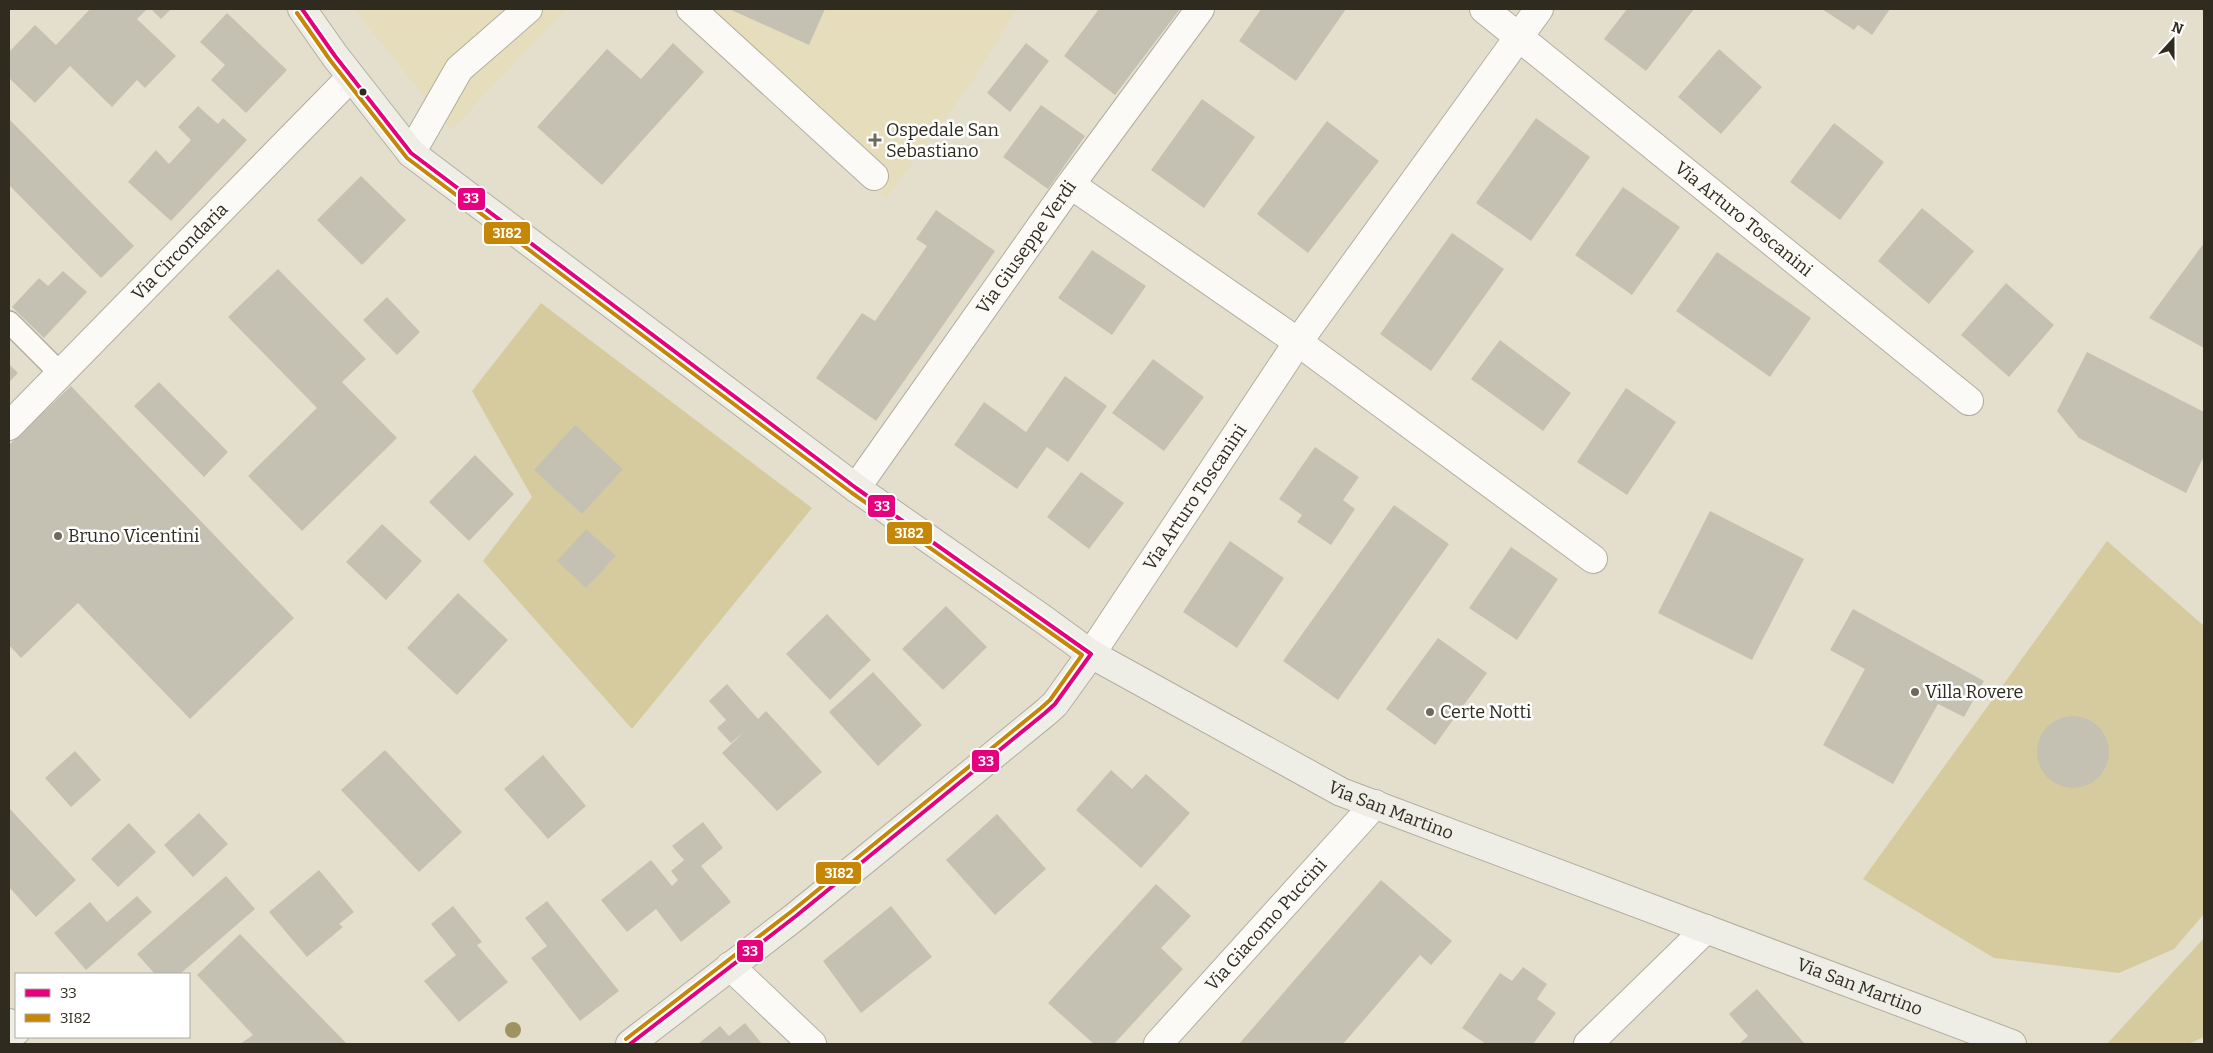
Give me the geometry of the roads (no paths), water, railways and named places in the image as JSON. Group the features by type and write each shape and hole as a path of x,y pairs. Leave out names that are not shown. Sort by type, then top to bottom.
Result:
{"street":[{"path":"302,9 351,77 410,152 856,488 1091,654 1055,704 1045,713 803,910 630,1044"},
{"path":"410,152 459,69 528,9"},
{"path":"691,9 874,176"},
{"name":"Via Giuseppe Verdi","path":"856,488 1074,180 1200,9"},
{"name":"Via Arturo Toscanini","path":"1484,9 1969,401"},
{"name":"Via Arturo Toscanini","path":"1091,654 1298,342 1539,9"},
{"name":"Via Circondaria","path":"9,426 351,77"},
{"path":"1080,191 1298,342 1593,559"},
{"name":"Via San Martino","path":"1091,654 1341,792 2012,1044"},
{"name":"Via Giacomo Puccini","path":"1158,1044 1375,804"},
{"path":"1588,1044 1706,929"},
{"path":"730,966 812,1044"}],"lane":[{"path":"9,322 61,374"}],"place":[{"name":"Ospedale San Sebastiano","path":"875,140"},
{"name":"Bruno Vicentini","path":"58,536"},
{"name":"Villa Rovere","path":"1915,692"},
{"name":"Certe Notti","path":"1430,712"}]}
